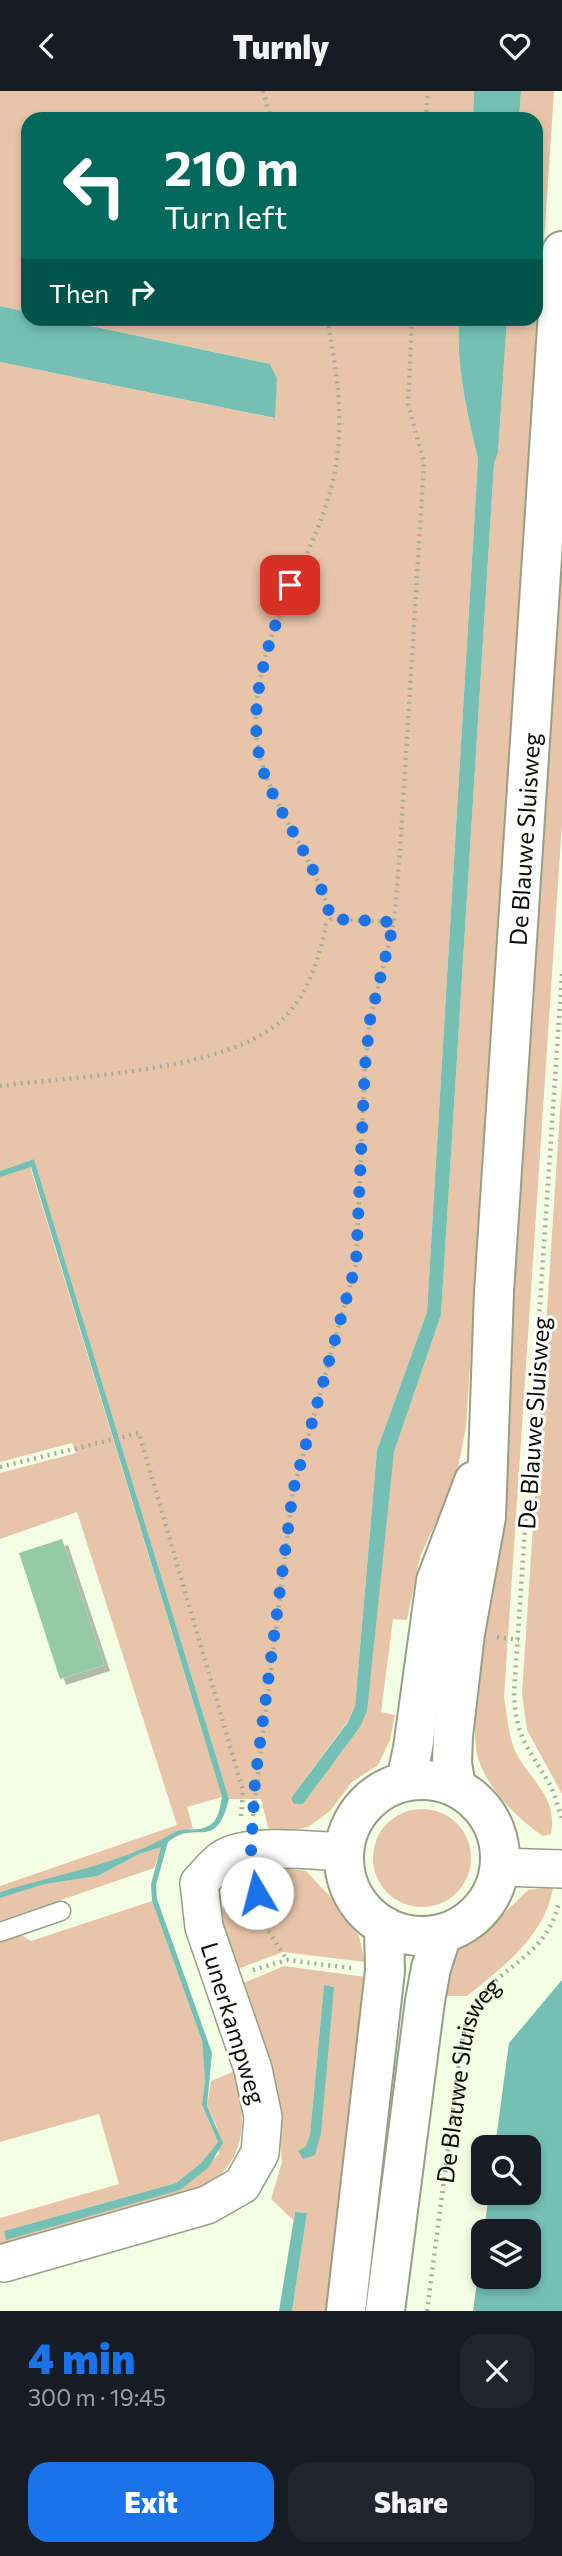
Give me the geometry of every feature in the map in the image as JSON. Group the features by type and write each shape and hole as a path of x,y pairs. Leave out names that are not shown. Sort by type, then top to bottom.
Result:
{"main road":[{"name":"De Blauwe Sluisweg","path":"456,1787 452,1763 453,1736 465,1633 486,1517 494,1292 562,251"},
{"name":"De Blauwe Sluisweg","path":"406,1781 436,1581 469,1498 488,1427"},
{"path":"432,1780 456,1787 476,1801 491,1820 499,1843 500,1867 496,1885 475,1916 442,1934 403,1934 384,1926 358,1903 345,1870 344,1852 350,1828 363,1807 383,1791 406,1781 432,1780"},
{"path":"346,2311 385,1971 384,1926"},
{"name":"De Blauwe Sluisweg","path":"385,2311 425,2001 431,1968 442,1934"}],"street":[{"path":"244,1852 344,1852"},
{"name":"Lunerkampweg","path":"2,2264 207,2205 242,2185 260,2153 264,2117 253,2069 204,1927 199,1883 223,1859 244,1852"},
{"path":"500,1867 561,1881"}],"lane":[{"path":"0,1932 61,1911"}],"path":[{"path":"263,91 269,112"},
{"path":"426,112 428,91"},
{"path":"328,326 341,431 333,478 323,513 270,637 260,678 256,727 259,754 270,786 314,867 331,919"},
{"path":"244,1852 293,1491 356,1264 365,1066 370,1020 394,922 424,463 408,404 412,326"},
{"path":"331,919 394,922"},
{"path":"0,1086 150,1068 223,1051 255,1037 281,1020 302,993 314,970 326,925 331,919"},
{"name":"De Blauwe Sluisweg","path":"562,974 514,1693 515,1719 524,1747 550,1785 562,1819"},
{"path":"0,1467 139,1433 243,1791 244,1852 269,1932 286,1959"},
{"name":"De Blauwe Sluisweg","path":"427,2311 462,2041 472,2007 539,1945 556,1914 561,1881"}],"shaded area":[{"path":"0,91 474,91 473,112 21,112 21,310 0,306"},
{"path":"521,91 554,91 543,258 543,112 520,112"},
{"path":"91,326 459,326 466,407 478,459 427,1312 377,1450 355,1706 348,1721 291,1798 303,1804 360,1727 394,1452 441,1315 494,464 498,453 507,326 539,326 466,1427 456,1478 420,1557 407,1620 393,1619 381,1712 395,1715 390,1740 378,1765 352,1782 330,1811 308,1827 270,1835 261,1799 229,1799 34,1159 0,1171 0,362 274,418 277,378 270,364"},
{"path":"562,506 562,823 504,1697 515,1751 541,1789 550,1809 551,1834 543,1836 513,1811 487,1777 477,1754 475,1717 490,1589"},
{"path":"562,1081 562,1794 527,1730 522,1694"},
{"path":"30,1166 222,1797 187,1807 193,1829 174,1832 163,1842 98,1866 0,1892 0,1886 177,1825 77,1512 0,1539 0,1473 76,1453 72,1443 0,1462 0,1177"},
{"path":"422,1809 441,1812 457,1823 468,1839 471,1858 468,1877 457,1893 441,1904 422,1907 403,1904 387,1893 376,1877 373,1858 376,1839 387,1823 403,1812"},
{"path":"162,1846 154,1868 0,1921 0,1898 44,1884 98,1876 139,1854"},
{"path":"264,1865 306,1871 336,1903 359,1936 365,1962 283,1952 232,1971 219,1928 227,1885"},
{"path":"553,1887 542,1920 521,1949 467,1996 444,1996 448,1972 459,1950 484,1933 528,1890"},
{"path":"152,1901 202,2041 205,2080 202,2105 218,2142 201,2163 176,2183 4,2231 6,2239 180,2190 219,2154 217,2127 207,2106 211,2081 235,2071 242,2123 236,2151 219,2177 204,2191 0,2256 0,2218 119,2184 99,2114 0,2142 0,1938 16,1932 31,1941"},
{"path":"284,1966 366,1977 326,2311 292,2311 307,2213 295,2212 293,2220 271,2199 282,2162 274,2088 239,1985","holes":["324,1985 334,1987 315,2155 298,2151 306,2146 310,2134"]}],"water":[{"path":"474,91 521,91 520,112 473,112"},
{"path":"0,306 21,310 21,326 91,326 270,364 277,378 275,418 0,362"},
{"path":"459,326 507,326 498,453 494,464 441,1315 394,1452 367,1711 360,1727 303,1804 294,1804 291,1798 348,1722 355,1706 377,1450 427,1312 478,459 466,407"},
{"path":"34,1159 229,1799 218,1826 204,1832 178,1836 168,1842 156,1885 157,1899 212,2053 207,2106 223,2143 208,2168 180,2190 6,2240 4,2231 176,2183 201,2163 218,2142 202,2105 205,2080 202,2041 152,1901 151,1884 161,1847 139,1854 98,1876 45,1884 0,1898 0,1892 111,1861 177,1831 206,1827 217,1816 222,1797 31,1167 0,1177 0,1171"},
{"path":"562,1980 562,2311 473,2311 476,2289 541,2289 541,2219 486,2219 487,2205 541,2205 541,2135 497,2135 509,2043"},
{"path":"324,1985 334,1987 321,2133 315,2155 303,2159 298,2151 306,2146 310,2134"},
{"path":"295,2212 307,2213 292,2311 279,2311"}],"building":[{"path":"62,1539 104,1665 60,1679 19,1553"}],"route":[{"path":"257,1893 251,1852 255,1781 293,1491 356,1264 365,1066 370,1020 388,957 394,922 331,919 314,867 270,786 259,754 256,727 260,678 270,637 290,585"}]}
